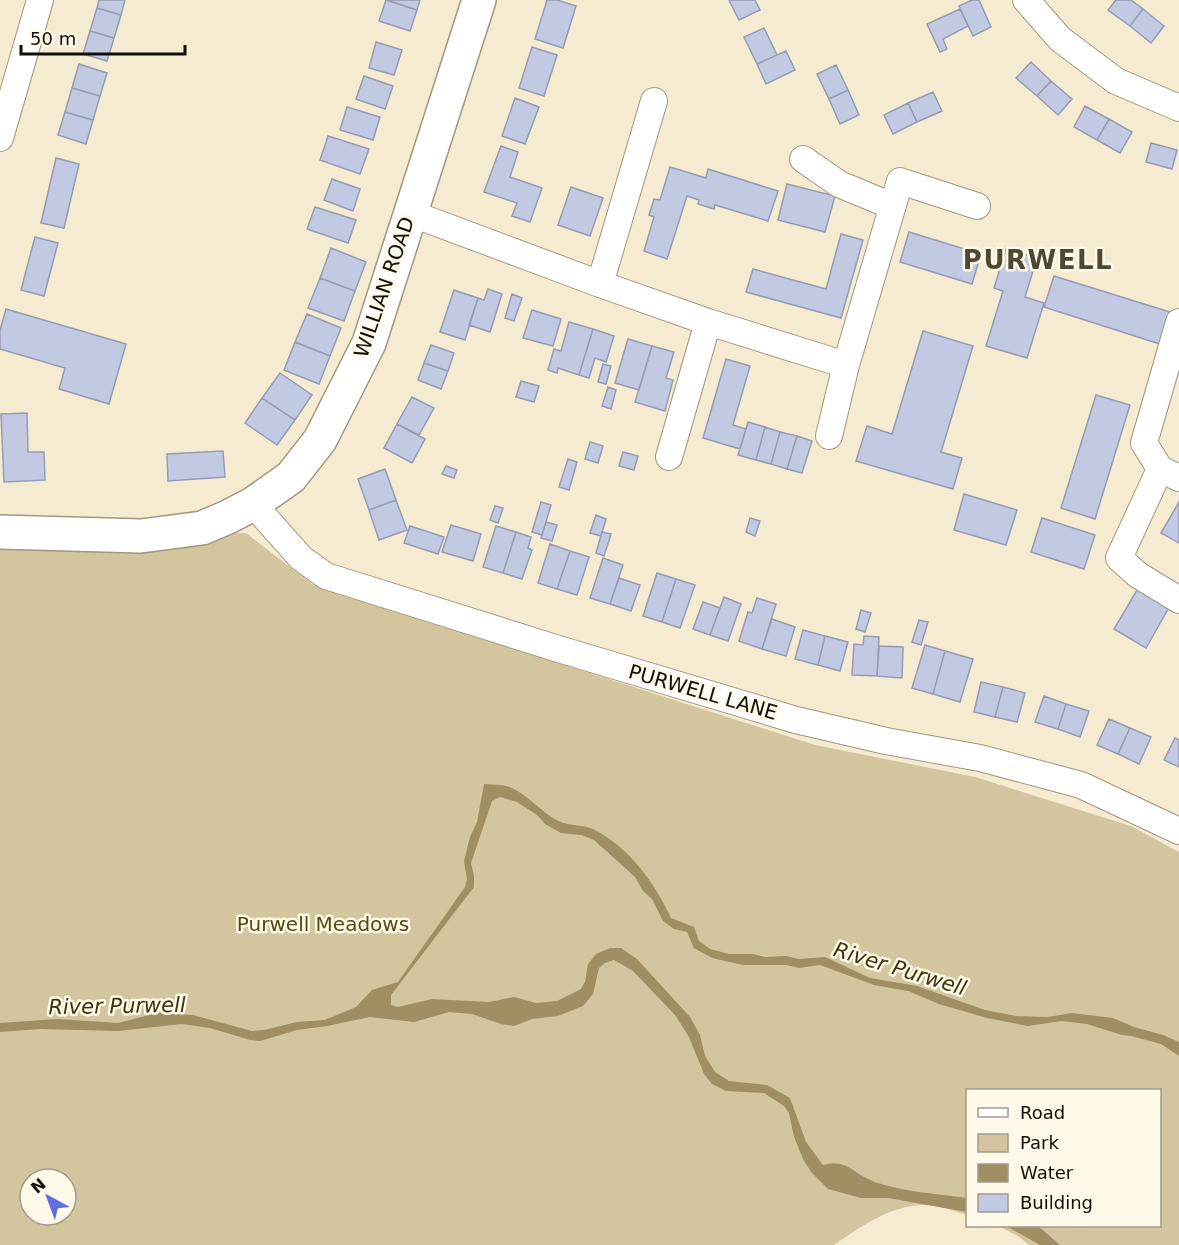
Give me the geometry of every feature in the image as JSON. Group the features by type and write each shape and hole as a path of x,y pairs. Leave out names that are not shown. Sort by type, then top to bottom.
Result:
{"street":[{"path":"0,138 40,0"},
{"name":"WILLIAN ROAD","path":"0,532 141,536 202,528 253,504 291,477 320,440 369,343 479,0"},
{"path":"1026,0 1060,39 1116,81 1179,108"},
{"path":"600,284 654,101"},
{"path":"803,159 839,184 892,206"},
{"path":"829,436 846,365 900,181 977,206"},
{"path":"411,213 708,322 846,365"},
{"path":"669,457 708,322"},
{"path":"1179,322 1144,443 1170,474 1119,558 1138,575 1179,600"},
{"name":"PURWELL LANE","path":"253,504 301,558 326,576 796,720 886,741 980,758 1081,785 1179,831"}],"green space":[{"name":"Purwell Meadows","path":"246,533 312,584 815,745 975,777 1131,826 1179,852 1179,1245 1029,1245 1018,1236 1000,1227 1161,1227 1161,1089 966,1089 966,1215 933,1206 910,1206 887,1213 834,1245 0,1245 0,543"}],"water":[{"path":"484,784 502,785 523,794 557,821 593,829 618,846 640,867 671,918 694,927 699,941 710,949 729,954 753,954 765,957 786,956 799,959 825,957 870,978 917,986 985,1010 1016,1016 1048,1017 1072,1013 1113,1018 1179,1042 1179,1056 1161,1044 1087,1024 1061,1021 1028,1026 987,1018 939,1004 908,991 874,985 820,965 799,968 786,965 743,965 712,958 694,948 687,932 674,929 663,921 652,899 643,891 635,877 594,840 581,835 561,833 545,824 537,815 517,802 500,797 492,801 471,863 474,887 391,995 391,1005 398,1007 432,999 489,1002 514,997 536,1003 557,1001 581,989 585,982 588,964 596,954 610,948 621,948 637,959 690,1017 700,1035 705,1056 715,1072 729,1081 767,1085 790,1098 806,1142 823,1165 842,1164 866,1178 888,1186 966,1198 966,1212 888,1198 861,1198 828,1189 804,1161 794,1137 789,1113 784,1106 764,1093 726,1091 712,1084 704,1074 689,1037 675,1015 633,971 614,960 599,968 593,994 583,1006 558,1016 532,1019 514,1026 472,1014 449,1012 414,1022 370,1017 297,1030 260,1041 210,1028 182,1024 118,1031 40,1029 0,1032 0,1023 57,1019 118,1023 157,1013 193,1015 252,1031 297,1022 325,1020 356,1007 372,990 398,982 465,887 467,879 464,861 470,837 477,822"},
{"path":"1008,1227 1039,1227 1060,1245 1040,1245"}],"building":[{"path":"99,0 125,0 121,15 97,8"},
{"path":"386,0 417,10 410,31 379,21"},
{"path":"387,0 420,0 417,10"},
{"path":"547,0 557,0 576,6 563,48 535,39"},
{"path":"729,0 755,0 760,10 739,20"},
{"path":"972,0 979,0 991,27 973,36 959,6"},
{"path":"1116,0 1131,0 1143,9 1130,26 1108,10"},
{"path":"97,8 121,15 114,38 90,31"},
{"path":"960,9 968,26 943,39 947,49 940,52 927,24"},
{"path":"1143,9 1164,26 1151,43 1130,26"},
{"path":"764,28 777,55 757,64 744,37"},
{"path":"90,31 114,38 107,61 83,54"},
{"path":"376,42 402,50 394,75 369,68"},
{"path":"532,47 557,55 544,96 519,88"},
{"path":"786,51 795,70 766,84 757,64"},
{"path":"1031,62 1051,81 1037,96 1016,78"},
{"path":"79,64 107,73 100,96 72,88"},
{"path":"836,65 848,90 829,99 817,74"},
{"path":"364,76 393,86 385,109 356,99"},
{"path":"1051,81 1072,99 1058,115 1037,96"},
{"path":"72,88 100,96 93,120 65,112"},
{"path":"848,90 859,115 840,124 829,99"},
{"path":"933,92 942,111 917,122 908,103"},
{"path":"515,98 539,107 525,144 502,136"},
{"path":"908,103 917,122 893,134 884,115"},
{"path":"1085,106 1109,119 1097,140 1074,127"},
{"path":"347,107 380,117 373,140 340,130"},
{"path":"65,112 93,120 86,144 58,135"},
{"path":"1109,119 1132,132 1120,153 1097,140"},
{"path":"328,136 369,149 360,174 320,160"},
{"path":"1151,143 1177,150 1172,169 1146,162"},
{"path":"501,146 518,152 510,177 542,188 530,222 512,216 517,203 484,192"},
{"path":"56,158 79,164 64,228 41,223"},
{"path":"670,167 706,178 708,169 778,191 768,221 715,205 714,209 698,204 699,200 687,196 667,259 644,251 654,217 649,215 654,199 660,200"},
{"path":"332,179 360,189 353,211 324,200"},
{"path":"787,184 835,196 825,232 778,220"},
{"path":"571,187 603,198 590,236 558,225"},
{"path":"315,207 356,220 348,243 307,229"},
{"path":"909,232 981,254 972,284 900,262"},
{"path":"841,234 863,240 841,318 746,292 753,269 826,289"},
{"path":"35,237 58,243 44,296 21,290"},
{"path":"331,248 366,262 355,291 320,278"},
{"path":"1006,249 1037,258 1025,297 1044,303 1027,358 986,346 1003,291 994,288"},
{"path":"1054,276 1173,313 1163,345 1044,307"},
{"path":"320,278 355,291 344,321 308,308"},
{"path":"488,289 502,294 490,332 469,325 478,298 484,300"},
{"path":"454,290 478,298 465,340 440,332"},
{"path":"512,294 522,298 514,321 505,318"},
{"path":"6,309 126,344 109,404 59,389 65,368 0,349 0,330"},
{"path":"532,310 561,319 553,346 523,338"},
{"path":"307,314 341,328 330,356 295,342"},
{"path":"569,322 593,329 579,375 558,368 557,373 548,370 554,349 561,351"},
{"path":"593,329 614,336 606,362 595,358 589,378 579,375"},
{"path":"923,331 973,346 941,452 962,458 953,489 856,461 867,426 892,434"},
{"path":"628,339 652,346 639,390 615,383"},
{"path":"295,342 330,356 319,384 284,370"},
{"path":"431,345 454,353 448,371 424,363"},
{"path":"652,346 674,352 666,378 673,380 665,411 635,402"},
{"path":"726,359 750,366 733,425 746,429 740,449 703,438"},
{"path":"424,363 448,371 441,389 418,380"},
{"path":"603,364 611,366 606,384 598,382"},
{"path":"280,373 312,395 295,420 262,398"},
{"path":"521,381 539,386 534,402 516,397"},
{"path":"608,387 616,390 611,409 602,406"},
{"path":"1096,395 1130,405 1095,519 1061,508"},
{"path":"412,397 434,408 419,435 397,424"},
{"path":"262,398 295,420 277,445 245,423"},
{"path":"27,413 28,452 44,452 45,480 4,482 1,414"},
{"path":"748,422 765,427 756,460 738,455"},
{"path":"397,424 425,439 412,463 384,448"},
{"path":"765,427 780,432 771,464 756,460"},
{"path":"780,432 797,436 787,469 771,464"},
{"path":"797,436 812,441 802,473 787,469"},
{"path":"590,442 603,446 598,463 585,459"},
{"path":"223,451 225,477 168,481 167,454"},
{"path":"623,452 638,456 634,470 619,466"},
{"path":"568,459 577,462 569,490 559,487"},
{"path":"446,466 457,470 454,478 442,474"},
{"path":"385,469 396,500 369,510 358,479"},
{"path":"964,494 1017,510 1006,545 954,530"},
{"path":"396,500 407,530 379,540 369,510"},
{"path":"541,502 551,505 542,535 532,532"},
{"path":"1179,502 1179,543 1161,533"},
{"path":"495,506 503,508 498,523 490,520"},
{"path":"596,515 606,519 601,536 590,533"},
{"path":"750,518 760,521 755,536 746,532"},
{"path":"1042,518 1095,535 1084,569 1031,552"},
{"path":"546,522 557,525 552,541 541,538"},
{"path":"451,525 481,534 473,561 442,552"},
{"path":"410,526 444,537 438,554 404,543"},
{"path":"496,526 516,532 503,573 483,567"},
{"path":"516,532 531,537 528,548 532,550 522,579 503,573"},
{"path":"602,532 611,534 604,556 596,553"},
{"path":"550,544 570,551 557,589 538,583"},
{"path":"570,551 589,557 577,595 557,589"},
{"path":"603,558 623,565 610,604 590,598"},
{"path":"657,573 676,579 662,622 643,616"},
{"path":"619,578 640,585 631,611 610,604"},
{"path":"676,579 695,585 680,628 662,622"},
{"path":"1140,585 1171,604 1146,648 1114,629"},
{"path":"724,597 741,604 728,641 710,635"},
{"path":"757,598 776,604 762,649 739,641 748,612 752,613"},
{"path":"703,602 720,608 710,635 693,629"},
{"path":"861,610 871,613 865,632 856,629"},
{"path":"772,619 795,627 786,656 762,649"},
{"path":"919,620 928,622 921,645 912,642"},
{"path":"803,630 825,636 818,665 795,659"},
{"path":"825,636 848,642 840,671 818,665"},
{"path":"864,636 879,637 877,676 852,675 854,644 863,645"},
{"path":"925,645 945,651 933,694 912,688"},
{"path":"879,646 903,647 902,678 877,676"},
{"path":"945,651 973,659 960,702 933,694"},
{"path":"981,682 1003,687 995,717 974,712"},
{"path":"1003,687 1025,693 1017,722 995,717"},
{"path":"1044,696 1066,704 1058,729 1035,722"},
{"path":"1066,704 1089,711 1080,737 1058,729"},
{"path":"1109,719 1130,728 1118,754 1097,745"},
{"path":"1130,728 1151,737 1139,764 1118,754"},
{"path":"1175,738 1179,740 1179,767 1164,760"}],"district":[{"name":"PURWELL","path":"1038,260"}],"water label":[{"name":"River Purwell","path":"900,969"},
{"name":"River Purwell","path":"117,1006"}]}
